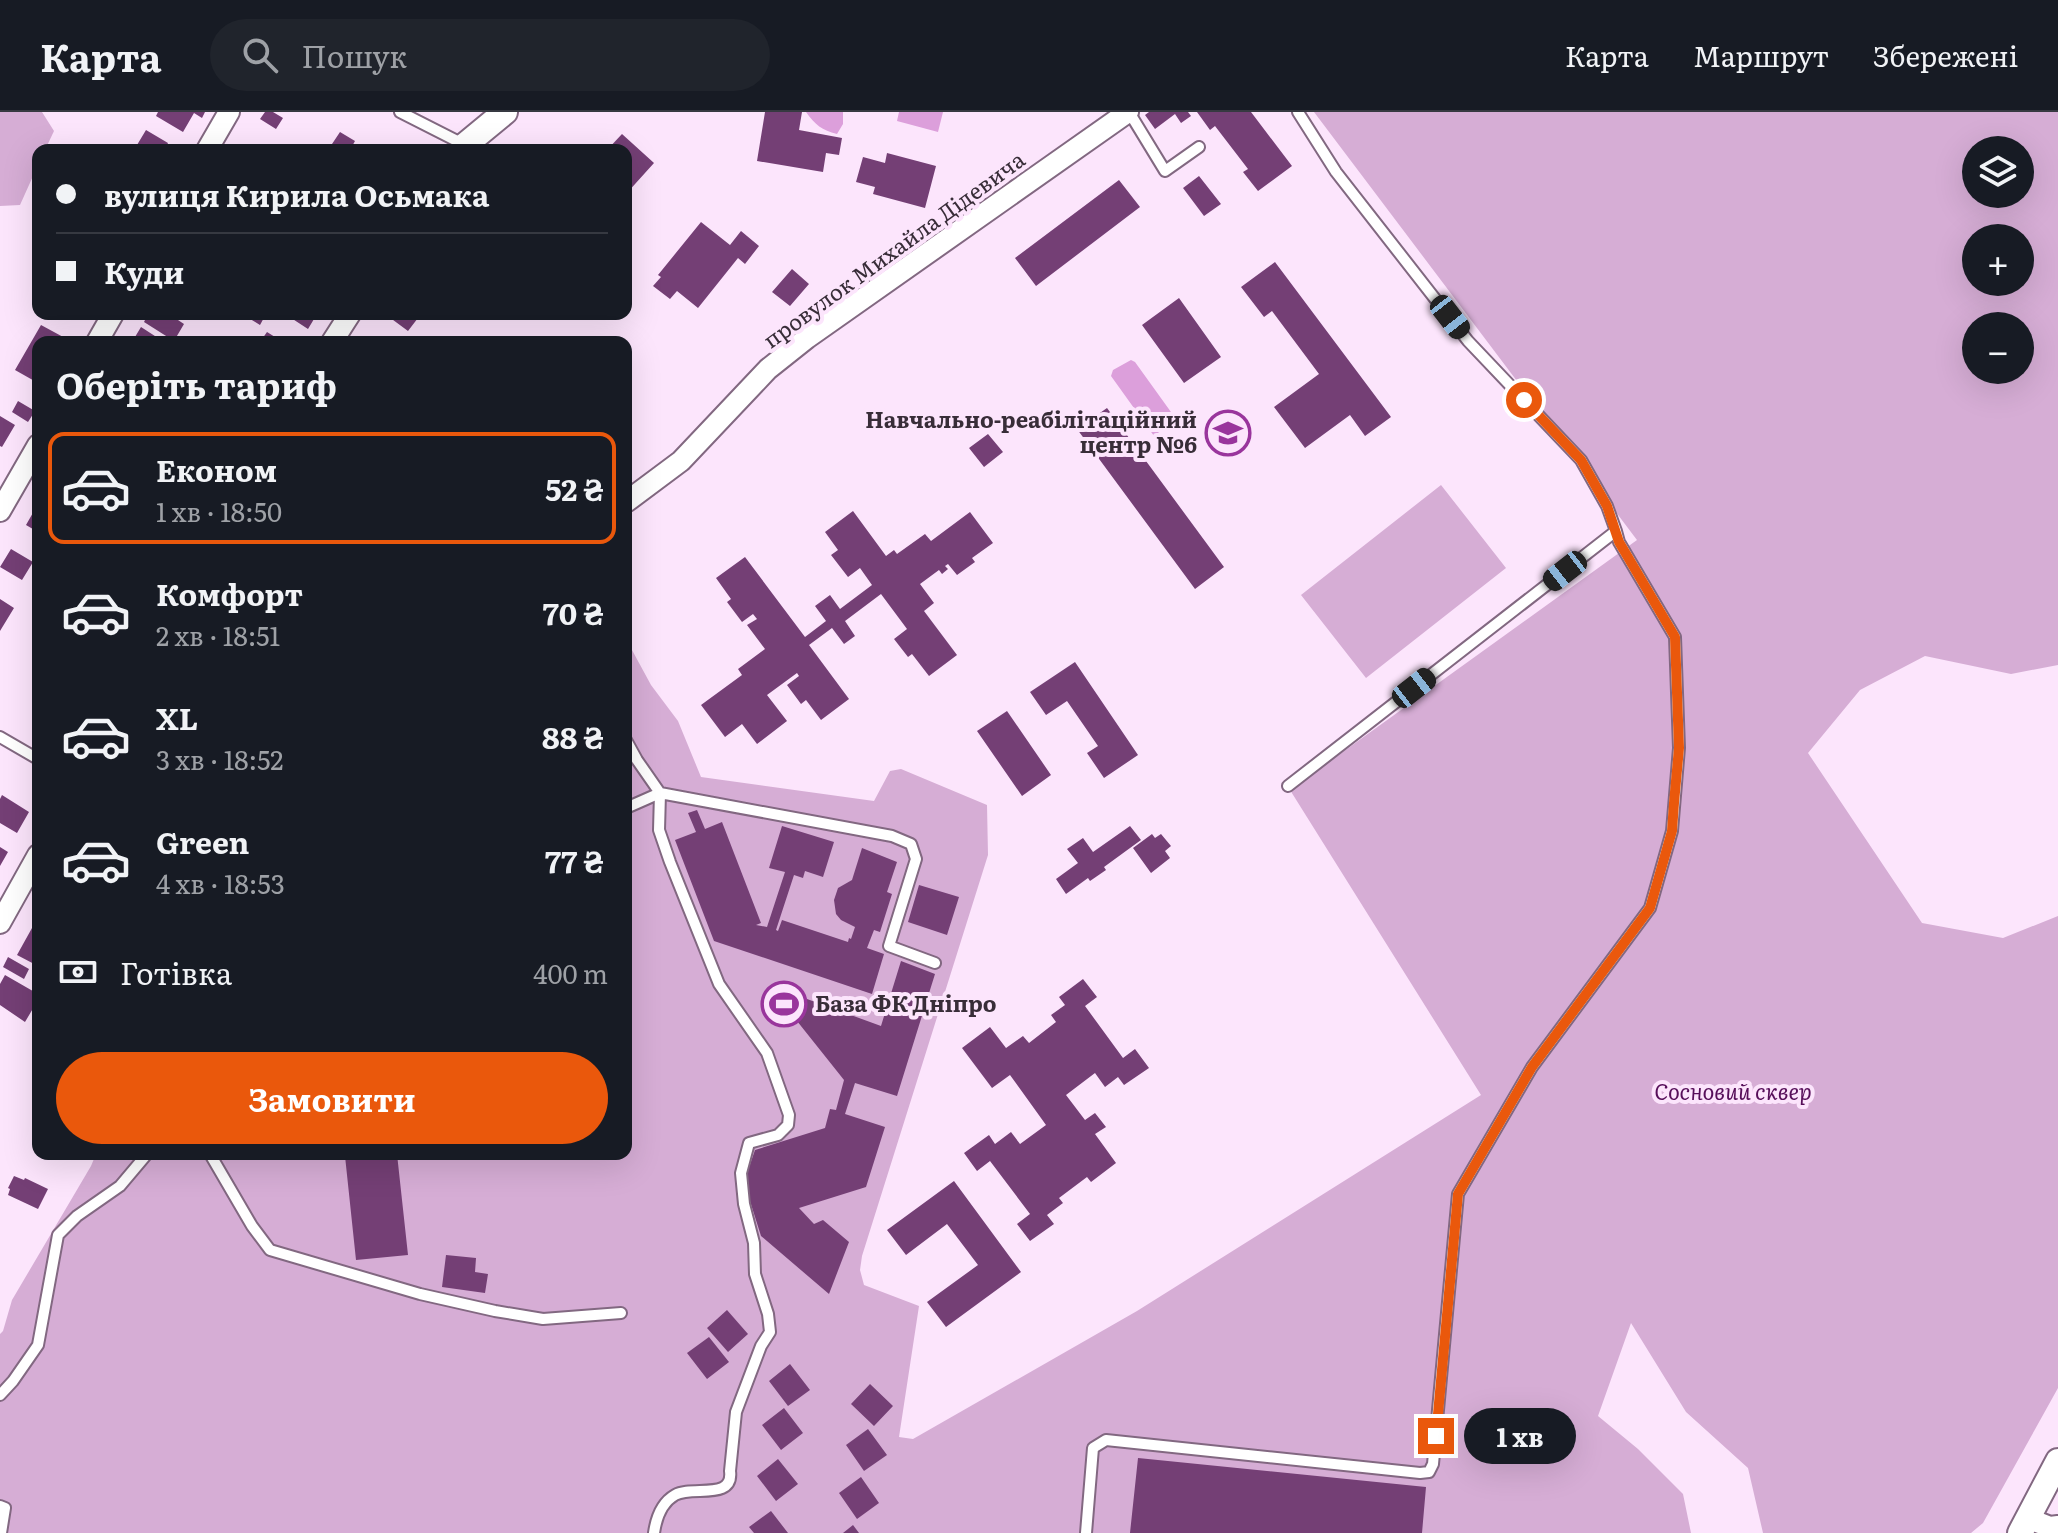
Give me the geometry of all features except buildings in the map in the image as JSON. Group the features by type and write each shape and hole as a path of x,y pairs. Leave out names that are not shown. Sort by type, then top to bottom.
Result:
{"street":[{"path":"210,144 229,112"},
{"path":"467,144 505,112"},
{"name":"провулок Михайла Дідевича","path":"632,498 681,461 768,369 807,338 1129,112"},
{"path":"0,511 32,455"},
{"path":"0,923 32,866"},
{"path":"2041,1527 2055,1471"}],"lane":[{"path":"400,112 458,144"},
{"path":"1129,112 1165,171 1199,147"},
{"path":"1086,1533 1093,1448 1106,1440 1429,1472 1433,1464 1458,1194 1532,1067 1650,908 1672,831 1679,748 1675,637 1619,542 1607,506 1581,460 1468,341 1336,172 1298,112"},
{"path":"1288,786 1616,531"},
{"path":"0,737 32,756"},
{"path":"632,751 660,793 659,830 719,984 767,1053 789,1115 788,1125 778,1135 749,1143 741,1173 744,1204 754,1243 755,1274 768,1314 770,1332 761,1346 736,1412 731,1480 727,1487 720,1490 688,1490 673,1496 657,1515 654,1533"},
{"path":"632,805 660,793 892,836 911,844 916,859 889,946 935,963"},
{"path":"0,1395 38,1345 58,1235 77,1216 120,1186 142,1160"},
{"path":"214,1160 252,1226 270,1250 420,1294 495,1311 543,1319 621,1313"},
{"path":"0,1506 5,1508 1,1533"}],"green space":[{"path":"0,112 42,112 54,131 48,144 32,144 32,178 20,205 0,206"},
{"name":"Сосновий сквер","path":"1314,112 2058,112 2058,665 2011,674 1925,656 1860,690 1808,753 1922,923 2003,938 2058,916 2058,1388 1983,1523 1971,1533 1763,1533 1748,1468 1686,1412 1631,1323 1598,1416 1638,1449 1683,1494 1691,1533 0,1533 0,1334 12,1300 94,1160 632,1160 632,650 651,685 678,721 701,777 874,801 890,771 901,769 987,805 988,855 860,1270 864,1285 919,1306 899,1437 913,1439 1137,1311 1481,1095 1290,790 1637,540"},
{"path":"1441,485 1506,568 1366,678 1301,595"}],"shaded area":[{"path":"806,112 843,112 843,124 837,134 819,126"},
{"path":"899,112 943,112 938,132 897,121"},
{"path":"1131,360 1176,419 1154,436 1111,376 1113,370"}],"place":[{"name":"Навчально-реабілітаційний центр №6","path":"1228,433"},
{"name":"База ФК Дніпро","path":"784,1004"}],"route":[{"path":"1436,1436 1458,1194 1532,1067 1650,908 1672,831 1679,748 1675,637 1619,542 1607,506 1581,460 1524,400"}]}
